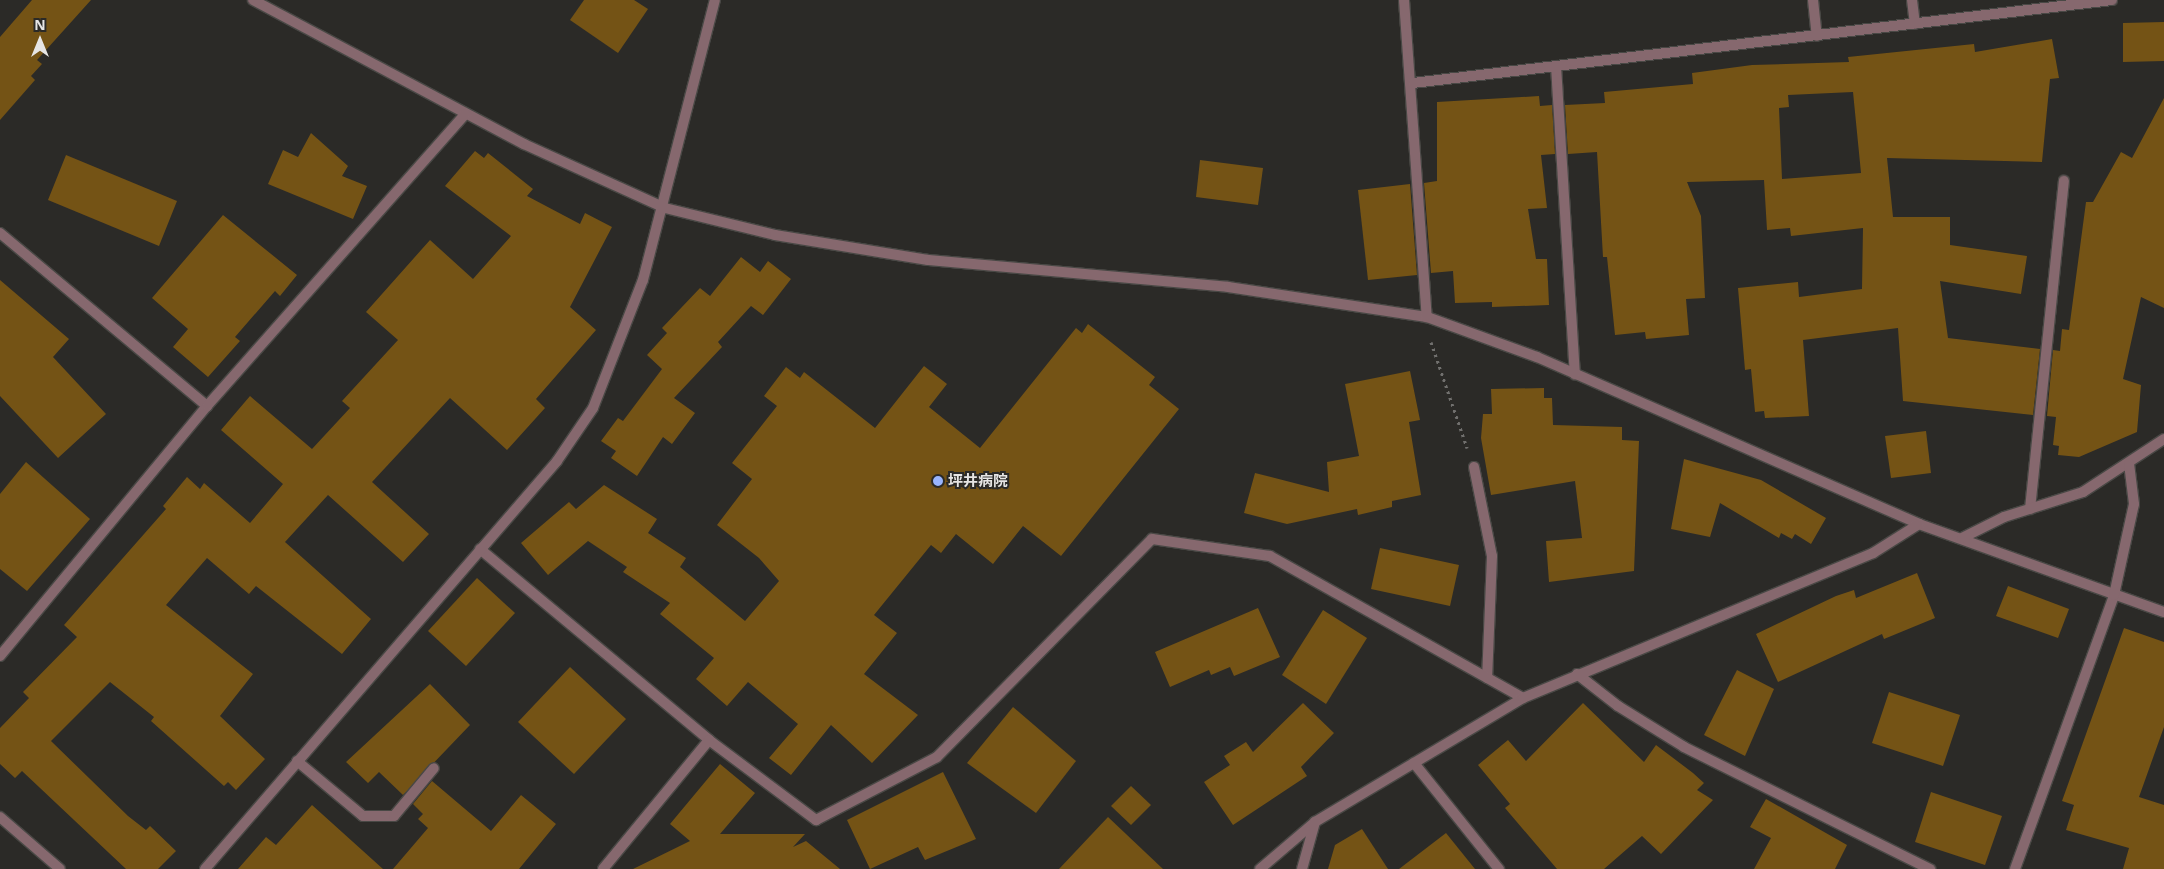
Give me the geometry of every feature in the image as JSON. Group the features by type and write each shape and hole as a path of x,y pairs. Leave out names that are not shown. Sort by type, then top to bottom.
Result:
{"street":[{"path":"253,0 465,114 665,208 775,235 928,260 1228,287 1427,317 1576,374 1919,524 2164,612"},
{"path":"205,869 557,461 593,408 624,337 665,208 715,0"},
{"path":"1404,0 1413,83 1427,317"},
{"path":"1813,0 1817,36"},
{"path":"1912,0 1915,24"},
{"path":"1413,83 2112,0"},
{"path":"1556,66 1576,374"},
{"path":"0,656 207,406 465,114"},
{"path":"2030,509 2064,181"},
{"path":"0,233 207,406"},
{"path":"1962,538 2030,509 2083,492 2164,438"},
{"path":"2015,869 2114,595 2134,504 2129,463"},
{"path":"1474,467 1492,556 1487,678"},
{"path":"1260,869 1315,822 1524,698 1577,674 1873,553 1919,524"},
{"path":"480,548 709,740 816,820 937,757 1152,539 1270,556 1524,698"},
{"path":"1577,674 1618,706 1684,747 1930,869"},
{"path":"603,869 709,740"},
{"path":"297,761 363,816 394,816 434,768"},
{"path":"1414,763 1499,869"},
{"path":"0,817 60,869"},
{"path":"1302,869 1315,822"}],"path":[{"path":"1431,341 1474,467"}],"building":[{"path":"32,0 91,0 37,60 42,64 31,76 35,80 0,120 0,37"},
{"path":"584,0 634,0 648,9 618,53 570,20"},
{"path":"2164,22 2164,61 2123,62 2123,23"},
{"path":"2052,39 2059,78 2050,79 2042,162 1887,158 1893,217 1950,217 1950,245 2027,256 2021,294 1940,281 1948,338 2040,349 2033,415 1903,401 1898,328 1803,340 1809,416 1765,418 1764,411 1755,412 1751,369 1745,370 1738,288 1798,282 1799,297 1862,289 1863,228 1791,236 1790,228 1767,230 1764,180 1687,182 1701,216 1705,298 1686,299 1689,335 1646,339 1645,332 1615,335 1607,257 1603,257 1597,152 1568,154 1565,105 1605,103 1604,92 1693,84 1692,73 1752,65 1849,62 1848,57 1974,44 1975,52","holes":["1853,92 1861,173 1782,179 1779,108 1789,107 1788,95"]},
{"path":"1539,96 1540,106 1552,105 1555,154 1541,155 1547,208 1528,209 1536,259 1547,259 1549,305 1492,307 1492,302 1455,303 1453,271 1431,273 1424,183 1437,181 1437,102"},
{"path":"2164,98 2164,308 2141,297 2123,379 2141,385 2137,432 2079,457 2058,455 2059,446 2053,445 2056,417 2047,416 2053,350 2060,351 2062,329 2069,330 2086,202 2093,202 2121,152 2132,158"},
{"path":"311,133 348,166 342,176 367,186 353,219 268,184 283,150 298,157"},
{"path":"475,151 484,158 488,153 533,189 527,196 580,224 585,213 612,227 570,307 596,330 536,399 545,408 507,450 450,398 372,482 429,534 403,562 328,495 285,542 371,619 342,654 256,586 249,594 207,558 166,605 253,674 220,716 265,759 236,790 228,782 224,786 151,721 154,717 110,682 51,741 128,816 146,830 150,826 176,851 158,869 126,869 22,771 15,778 0,764 0,728 29,698 23,692 77,637 64,625 166,509 163,506 187,477 200,489 204,483 250,523 283,484 221,430 250,396 312,449 350,408 342,401 398,340 366,312 430,240 473,279 511,236 445,186"},
{"path":"66,155 177,201 159,246 48,200"},
{"path":"1200,160 1263,168 1258,205 1196,197"},
{"path":"1410,184 1417,275 1368,280 1358,190"},
{"path":"223,215 297,275 280,296 275,291 235,337 240,341 208,377 173,347 188,329 152,298"},
{"path":"741,257 760,272 768,261 791,279 763,315 751,306 718,342 722,347 674,398 695,413 672,444 663,437 637,476 611,458 616,451 601,441 618,418 623,421 662,369 647,355 667,333 662,328 700,288 710,296"},
{"path":"0,280 69,339 53,357 106,414 58,458 0,396"},
{"name":"坪井病院","path":"1088,324 1155,377 1149,385 1179,409 1061,556 1023,526 993,564 956,534 941,553 931,545 874,615 897,633 864,674 918,715 872,763 831,725 791,775 769,758 798,724 748,682 727,706 696,679 714,658 660,614 670,603 623,572 627,567 588,541 548,575 521,543 569,502 576,509 604,485 657,519 648,533 686,558 680,567 745,621 779,581 759,558 717,525 752,479 732,463 777,406 764,396 786,367 800,378 804,372 875,428 924,366 947,384 929,407 980,448 1076,328 1082,333"},
{"path":"1410,371 1420,420 1409,422 1421,495 1392,501 1392,507 1358,515 1357,509 1287,524 1244,513 1255,473 1329,492 1327,462 1359,456 1345,384"},
{"path":"1544,388 1544,398 1552,398 1553,425 1622,427 1622,440 1639,441 1634,571 1549,582 1546,541 1582,538 1575,481 1491,495 1481,438 1483,414 1492,414 1491,389"},
{"path":"1926,431 1931,473 1891,478 1885,436"},
{"path":"1684,459 1761,480 1826,518 1811,544 1795,534 1792,539 1781,533 1779,538 1720,503 1710,537 1671,529"},
{"path":"26,462 90,519 27,591 0,569 0,494"},
{"path":"1380,548 1459,565 1450,606 1371,589"},
{"path":"1917,573 1935,618 1884,639 1882,634 1778,682 1756,634 1836,596 1854,590 1856,598"},
{"path":"477,578 515,613 466,666 428,631"},
{"path":"2008,586 2069,609 2058,638 1996,616"},
{"path":"1258,608 1280,657 1234,676 1230,667 1211,675 1209,670 1170,687 1155,652"},
{"path":"1323,610 1367,638 1326,704 1282,675"},
{"path":"2124,628 2164,642 2164,727 2139,797 2164,805 2164,869 2123,869 2129,848 2066,830 2074,805 2062,801"},
{"path":"570,667 626,719 574,774 518,722"},
{"path":"1737,670 1774,689 1745,756 1704,735"},
{"path":"430,684 470,725 403,795 379,772 368,783 346,762"},
{"path":"1889,692 1960,715 1943,766 1872,743"},
{"path":"1303,703 1334,733 1301,767 1307,776 1233,825 1204,782 1230,765 1224,756 1246,742 1253,752"},
{"path":"1583,703 1644,762 1656,745 1704,783 1697,790 1713,800 1661,854 1642,836 1604,869 1557,869 1505,808 1510,804 1478,765 1508,740 1526,761"},
{"path":"1013,707 1076,761 1036,813 967,763"},
{"path":"720,764 755,793 720,834 805,834 793,847 806,841 840,869 633,869 690,841 670,824"},
{"path":"943,772 976,839 925,860 918,847 870,869 847,820"},
{"path":"432,781 491,831 521,795 556,824 519,869 393,869 428,828 418,819 423,814 413,804"},
{"path":"1131,786 1151,805 1131,825 1111,806"},
{"path":"1931,792 2002,816 1985,865 1915,842"},
{"path":"1766,799 1847,845 1835,869 1754,869 1771,838 1750,827"},
{"path":"312,805 383,869 238,869 266,837 276,845"},
{"path":"1108,817 1163,869 1059,869"},
{"path":"1362,829 1388,869 1328,869 1335,845"},
{"path":"1446,833 1475,869 1399,869"}],"place":[{"name":"坪井病院","path":"938,481"}]}
